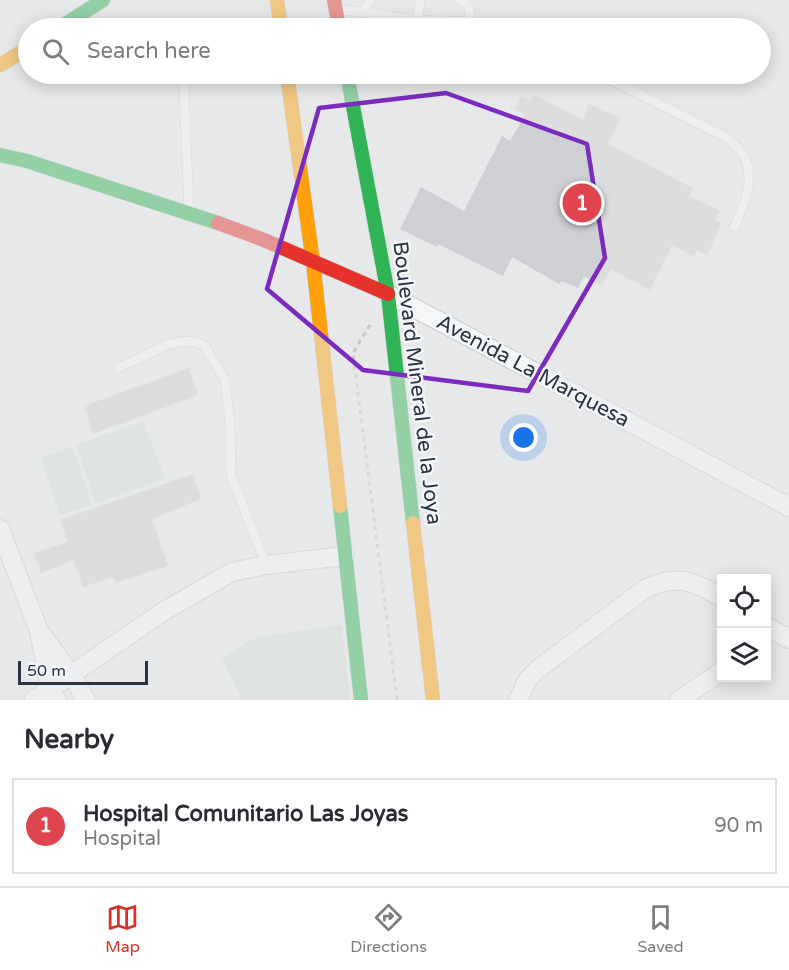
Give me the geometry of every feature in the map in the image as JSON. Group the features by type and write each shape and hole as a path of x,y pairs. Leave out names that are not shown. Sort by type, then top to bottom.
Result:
{"street":[{"path":"277,0 280,18"},
{"path":"74,18 96,3"},
{"path":"0,65 18,54"},
{"path":"288,84 313,262 361,700"},
{"name":"Boulevard Mineral de la Joya","path":"349,84 388,294 433,700"},
{"name":"Avenida La Marquesa","path":"0,155 46,166 189,212 264,240 388,294 789,507"},
{"path":"0,529 39,631 54,695"},
{"path":"34,700 54,695 71,674 164,611 232,572 266,565 345,556"},
{"path":"518,700 528,679 538,669 645,589 661,581 674,579 689,582 717,596"},
{"path":"39,631 71,674 86,700"},
{"path":"679,700 717,674"}],"lane":[{"path":"363,11 370,0"},
{"path":"417,18 420,0"},
{"path":"459,0 468,6 471,18"},
{"path":"335,4 405,18"},
{"path":"185,84 189,212"},
{"path":"619,84 725,137 742,151 749,164 746,203 734,227"},
{"path":"118,368 169,344 184,341 204,345 225,380 230,422 231,476 266,565"}],"path":[{"path":"370,323 353,353 397,700"}],"highlighted area":[{"path":"446,93 587,144 605,258 528,391 363,370 267,289 319,108"}],"shaded area":[{"path":"143,421 165,479 95,503 76,445"},
{"path":"73,447 92,505 60,516 41,457"},
{"path":"342,625 350,700 242,700 222,658 257,637"}],"building":[{"path":"535,95 583,120 589,104 620,118 608,144 693,188 690,196 720,211 715,220 722,223 707,255 697,251 694,256 672,245 650,290 610,269 602,286 584,276 578,288 562,281 559,284 512,257 503,276 438,244 437,247 400,229 421,187 464,211 502,136 510,141 525,115 515,109 521,97 530,101"},
{"path":"189,368 198,395 93,434 84,406"},
{"path":"193,474 201,499 152,519 168,566 116,583 113,577 83,587 74,560 41,573 34,553 68,542 60,520"}],"traffic: fast":[{"path":"75,18 103,0"},
{"path":"349,84 388,294 413,523"},
{"path":"0,155 27,161 218,223"},
{"path":"340,506 361,700"}],"traffic: slow":[{"path":"277,0 280,18"},
{"path":"0,65 18,54"},
{"path":"288,84 313,262 340,506"},
{"path":"413,523 433,700"}],"traffic: jam":[{"path":"334,0 337,18"},
{"path":"218,223 264,240 388,294"}],"place":[{"name":"Hospital Comunitario Las Joyas","path":"582,203"}]}
